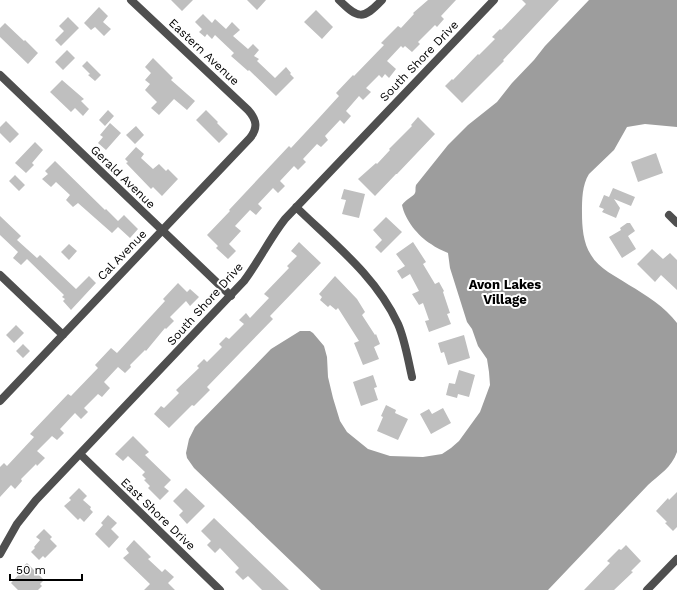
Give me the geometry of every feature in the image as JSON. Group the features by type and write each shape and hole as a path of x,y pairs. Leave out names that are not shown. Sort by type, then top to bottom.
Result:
{"street":[{"name":"Eastern Avenue","path":"131,0 248,110 255,119 256,124"},
{"path":"339,0 352,12 362,15 372,10 382,0"},
{"name":"South Shore Drive","path":"0,554 17,524 27,511 251,272 277,229 296,207 494,0"},
{"name":"Gerald Avenue","path":"0,75 230,296"},
{"name":"Cal Avenue","path":"0,400 250,138 255,130 256,124"},
{"path":"296,207 363,272 383,296 401,332 412,377"},
{"path":"669,215 677,223"},
{"path":"0,275 63,335"},
{"name":"East Shore Drive","path":"80,454 220,590"},
{"path":"647,590 677,560"}],"shaded area":[{"path":"589,0 677,0 677,127 645,124 627,127 614,150 589,174 582,198 582,223 585,240 588,250 594,260 608,272 655,302 677,323 677,452 675,457 665,470 648,485 548,590 321,590 194,468 187,458 186,453 189,439 195,427 271,349 300,331 310,331 324,346 327,357 328,377 340,421 347,432 368,449 390,456 423,457 442,454 459,441 480,412 490,385 487,359 478,346 472,329 467,322 450,268 448,253 426,241 417,232 409,222 402,205 414,194 416,185 448,145 468,125 497,102 545,46"}],"building":[{"path":"171,0 193,0 182,11"},
{"path":"247,0 266,0 257,10"},
{"path":"428,0 456,0 441,16 444,19 437,27 435,25 418,42 420,44 412,52 405,46 403,48 401,46 387,61 396,69 389,78 385,74 382,78 379,75 366,88 371,92 363,100 359,96 346,111 351,116 344,124 340,120 325,136 328,140 321,147 317,144 303,159 306,162 298,170 294,166 280,181 285,186 278,193 273,188 258,204 262,208 256,215 250,210 235,226 241,231 229,244 236,251 228,259 216,248 218,246 207,235 289,146 291,148 339,96 336,93 384,45 381,43 398,26 401,28 414,14 413,13"},
{"path":"522,0 559,0 503,60 504,61 462,103 445,86 495,39 492,37 500,29 501,30 526,4"},
{"path":"99,7 108,16 103,22 111,29 104,36 95,27 91,30 84,23"},
{"path":"316,10 333,27 322,39 304,22"},
{"path":"203,14 212,23 215,19 226,29 232,22 240,30 233,36 248,49 253,44 259,50 254,56 259,59 257,61 275,78 286,67 294,78 276,96 249,70 248,71 231,56 234,53 215,35 212,39 207,34 205,37 199,32 202,29 195,22"},
{"path":"68,17 79,28 61,46 55,40 64,31 59,26"},
{"path":"5,23 38,53 28,64 0,37 0,28"},
{"path":"67,50 75,58 63,70 55,62"},
{"path":"153,58 173,78 171,80 195,101 187,110 174,99 159,115 151,108 157,102 145,90 150,84 145,80 151,73 145,67"},
{"path":"87,61 101,75 95,81 88,75 90,74 82,66"},
{"path":"62,80 84,99 81,101 89,109 83,116 75,108 71,112 50,92"},
{"path":"108,110 114,116 105,126 99,120"},
{"path":"206,110 228,134 219,143 196,120"},
{"path":"418,117 435,134 375,196 358,179 376,163 377,164 390,150 389,149 412,126 411,125"},
{"path":"6,121 19,134 10,143 0,133 0,127"},
{"path":"110,123 121,133 106,150 98,143 103,137 100,135"},
{"path":"136,126 144,135 135,144 126,135"},
{"path":"35,142 43,150 32,163 34,165 26,173 15,163"},
{"path":"136,147 144,154 141,158 153,169 159,164 166,171 168,169 178,179 162,196 153,187 151,189 126,163 128,162 125,159"},
{"path":"656,153 663,173 638,182 631,162"},
{"path":"55,161 118,221 124,215 138,229 130,238 118,227 112,233 78,203 73,207 66,200 70,195 56,182 51,187 42,179 48,174 45,171"},
{"path":"15,175 25,185 19,191 9,181"},
{"path":"613,188 635,197 631,206 614,199 620,208 616,218 602,212 604,209 599,207 604,195 609,197"},
{"path":"344,189 365,194 359,218 342,214 346,200 341,199"},
{"path":"0,216 21,236 17,240 37,258 40,255 76,289 89,276 96,283 71,310 63,301 65,299 62,297 64,295 27,259 21,265 13,258 18,252 0,235"},
{"path":"386,217 402,232 381,253 375,247 382,240 373,230"},
{"path":"627,223 630,223 635,231 628,236 636,249 622,258 609,237 621,230 620,228"},
{"path":"299,242 321,263 270,316 273,319 207,387 210,390 194,406 192,405 169,428 154,414 161,406 164,408 179,393 176,390 199,368 197,366 204,359 207,362 222,347 219,344 226,337 229,339 244,324 239,320 246,313 250,318 269,298 264,294 289,268 287,266 297,256 291,251"},
{"path":"413,242 426,262 423,264 435,284 439,282 444,291 443,292 450,313 447,314 451,324 429,332 425,321 429,320 423,303 419,305 412,294 419,291 410,274 402,279 397,271 405,266 396,254"},
{"path":"69,244 77,251 69,260 61,252"},
{"path":"652,249 663,259 670,253 677,260 677,290 661,275 655,282 637,264"},
{"path":"335,276 357,299 365,312 362,315 375,335 376,334 380,344 374,347 379,359 363,365 354,343 359,341 338,308 336,310 330,305 328,307 320,300 322,297 319,294"},
{"path":"178,283 187,292 190,289 199,297 190,306 186,301 170,317 174,321 166,329 165,328 146,351 145,350 130,365 131,367 125,373 118,367 104,382 110,388 102,397 98,394 84,408 88,412 81,419 75,413 60,429 64,433 57,440 52,436 37,451 45,458 37,466 36,464 21,479 22,481 15,489 11,485 0,497 0,467 4,463 7,466 34,437 30,434 68,394 71,396 98,368 95,365 111,348 117,353 165,301 163,299"},
{"path":"16,325 24,333 14,343 6,335"},
{"path":"464,335 470,358 448,365 444,352 441,353 438,343"},
{"path":"23,344 30,351 23,358 16,351"},
{"path":"459,370 475,375 469,397 458,394 457,398 446,395 449,383 455,384"},
{"path":"373,375 377,387 374,388 378,400 361,406 353,382"},
{"path":"386,405 396,410 395,413 408,419 398,440 377,431"},
{"path":"443,408 451,423 431,434 420,414 429,409 432,414"},
{"path":"133,436 149,452 145,455 171,480 164,487 169,491 160,500 148,488 150,486 144,480 146,479 142,475 145,472 128,456 123,461 115,454"},
{"path":"79,488 87,496 83,500 91,507 90,509 93,512 84,522 80,518 78,520 64,506 71,500 69,498"},
{"path":"186,488 205,506 187,524 179,515 183,511 173,501"},
{"path":"677,492 677,527 673,531 665,523 667,522 656,511 668,498 669,500"},
{"path":"108,515 117,523 111,529 119,537 109,548 95,534 103,525 101,523"},
{"path":"214,518 289,590 262,590 248,576 243,580 235,572 239,568 220,548 215,553 207,545 211,541 201,531"},
{"path":"44,529 52,537 50,539 57,546 45,558 43,556 39,560 31,552 40,540 36,537"},
{"path":"134,540 151,557 148,559 162,572 165,569 174,577 168,583 175,590 144,590 150,584 123,558 129,553 126,549"},
{"path":"626,545 641,561 631,571 633,572 614,590 584,590 610,563 607,561 619,549 621,550"},
{"path":"27,563 44,580 40,584 42,586 38,590 18,590 11,583 21,572 19,570"}],"district":[{"name":"Avon Lakes Village","path":"505,292"}]}
